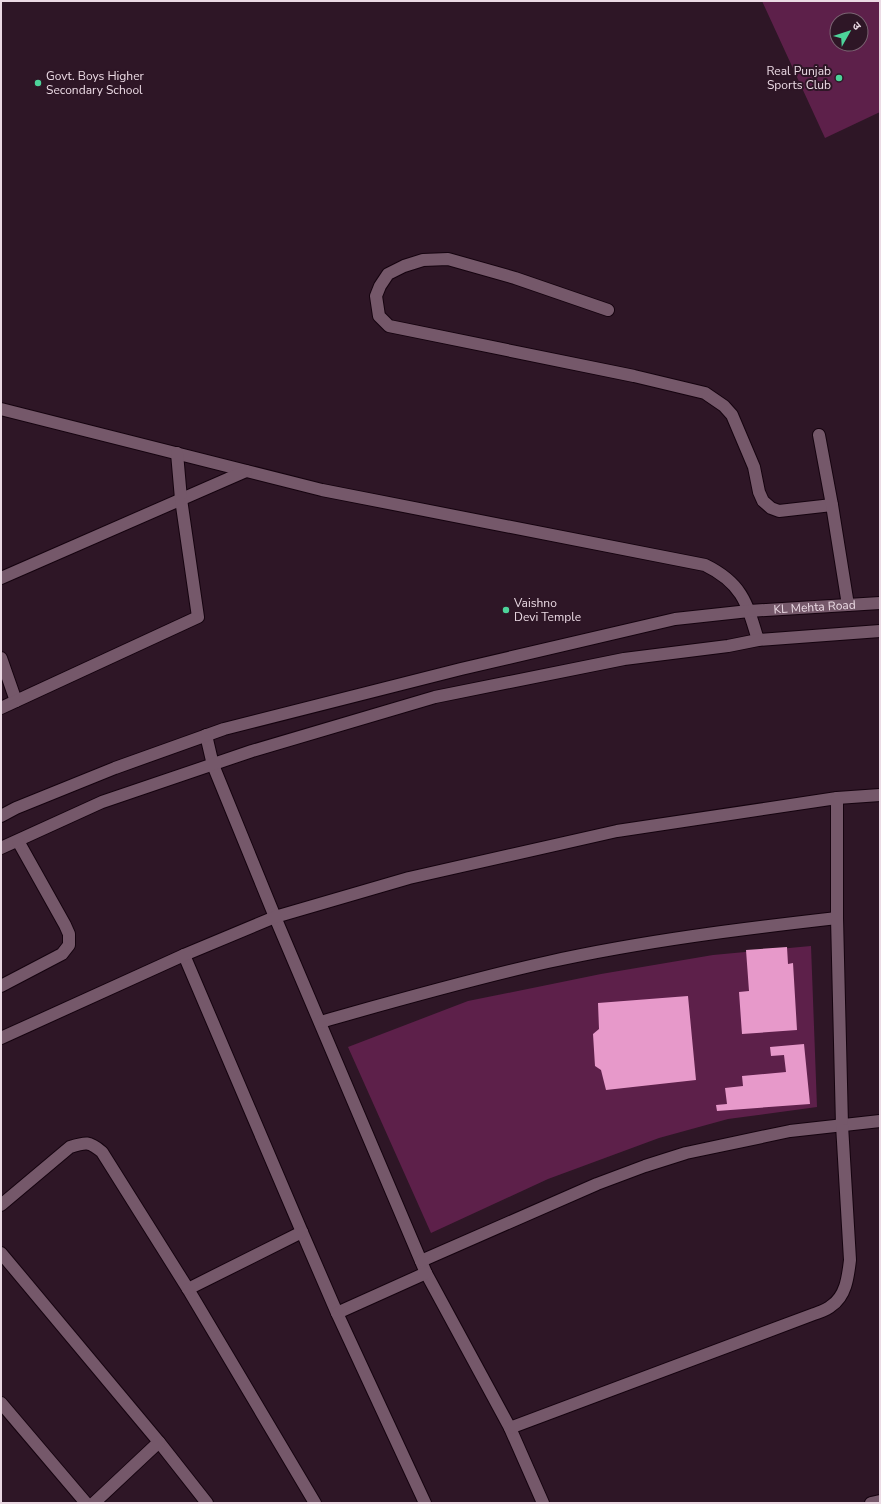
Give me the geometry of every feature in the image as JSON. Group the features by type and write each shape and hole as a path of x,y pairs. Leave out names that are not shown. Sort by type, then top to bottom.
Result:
{"street":[{"path":"608,310 515,278 448,259 423,260 404,266 388,274 376,296 379,316 389,326 634,376 705,393 724,406 732,415 754,467 759,492 763,501 770,508 779,511 832,505"},
{"path":"1,409 322,490 705,565 721,573 736,586 749,611 758,640"},
{"path":"819,435 848,605"},
{"path":"1,708 198,617 181,499 177,454"},
{"path":"1,578 246,471"},
{"name":"KL Mehta Road","path":"1,816 16,808 115,768 224,729 461,670 675,619 749,611 880,602"},
{"path":"1,848 102,802 252,751 435,697 624,659 728,646 758,640 880,631"},
{"path":"1,658 16,701"},
{"path":"206,735 213,765 275,917 426,1273 510,1428 543,1503"},
{"path":"1,1038 184,955 275,917 409,878 617,831 837,798 880,795"},
{"path":"510,1428 832,1306 842,1295 848,1279 850,1260 842,1125 837,918 837,798"},
{"path":"1,986 62,954 69,945 69,934 65,925 18,841"},
{"path":"320,1022 473,980 591,953 725,931 837,918"},
{"path":"184,955 302,1232 425,1503"},
{"path":"421,1261 597,1184 645,1166 686,1153 790,1130 880,1121"},
{"path":"1,1205 70,1147 83,1143 92,1144 102,1152 188,1289 315,1503"},
{"path":"188,1289 302,1232"},
{"path":"1,1254 159,1442 207,1503"},
{"path":"338,1313 426,1273"},
{"path":"1,1402 86,1503"},
{"path":"94,1503 159,1442"},
{"path":"871,1503 880,1501"}],"shaded area":[{"name":"Real Punjab Sports Club","path":"762,1 880,1 880,112 825,138"},
{"path":"811,946 817,1107 728,1119 659,1138 548,1179 431,1233 348,1047 468,1001 601,974 713,955"}],"building":[{"path":"787,947 788,964 793,963 797,1030 742,1034 739,992 749,991 746,950"},
{"path":"688,996 696,1080 606,1090 601,1070 595,1066 593,1034 599,1029 598,1003"},
{"path":"804,1044 810,1104 717,1111 716,1105 727,1104 725,1088 743,1086 742,1076 786,1072 784,1055 771,1056 770,1047"}],"place":[{"name":"Real Punjab Sports Club","path":"839,78"},
{"name":"Govt. Boys Higher Secondary School","path":"38,83"},
{"name":"Vaishno Devi Temple","path":"506,610"}]}
